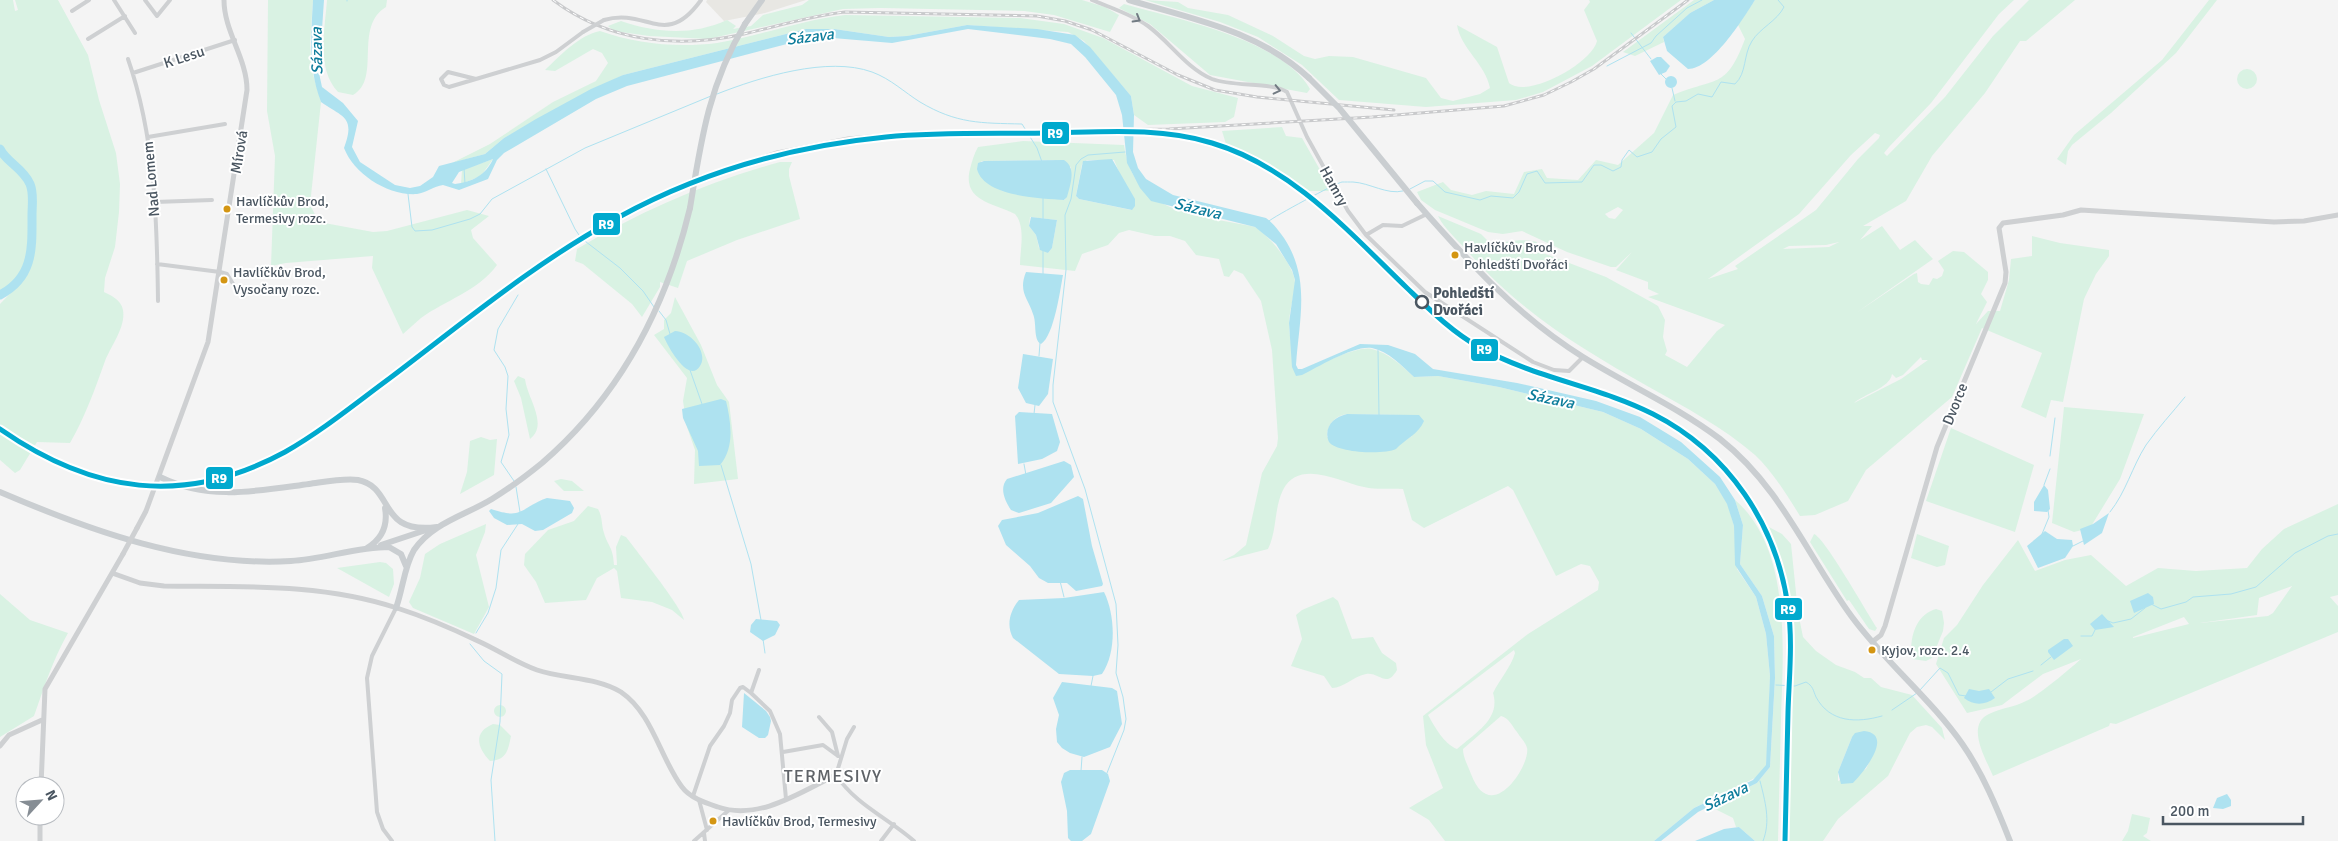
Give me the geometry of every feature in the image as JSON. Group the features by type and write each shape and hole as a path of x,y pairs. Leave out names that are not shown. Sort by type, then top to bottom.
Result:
{"main road":[{"path":"364,550 439,526 477,507 510,487 567,438 604,395 625,366 655,316 680,248 690,208 701,140 711,98 723,65 745,24 762,0"},
{"path":"1128,0 1219,26 1256,41 1281,55 1309,78 1340,110 1468,262 1503,296 1540,327 1583,356 1671,406 1721,440 1751,467 1788,514 1843,604 1872,642 1930,704 1963,745 1983,779 2010,841"},
{"path":"160,476 190,488 228,493 356,480 374,488 394,517 406,525 422,528 439,526"},
{"path":"0,492 141,544 188,555 241,562 291,561 364,550 392,548 401,554 406,567"},
{"path":"364,550 375,542 383,531 386,518 385,504"},
{"path":"396,608 402,592 406,567 417,546 439,526"}],"street":[{"path":"72,11 89,0"},
{"path":"114,0 135,33"},
{"path":"145,0 157,16 170,0"},
{"name":"Mírová","path":"41,776 42,720 45,688 137,528 160,476 210,335 247,96 245,68 225,16 224,0"},
{"path":"476,79 448,72 443,75 441,80 444,85 449,87 476,79 540,60 556,52 583,32 604,20 623,17 658,26 671,25 683,20 701,0"},
{"name":"Hamry","path":"1092,0 1131,16 1148,26 1190,65 1210,78 1234,85 1283,90 1292,101 1307,137 1348,211 1366,235 1425,292 1533,362 1565,372 1573,368 1583,356"},
{"path":"88,39 125,16"},
{"name":"K Lesu","path":"133,74 235,40"},
{"name":"Nad Lomem","path":"128,58 148,137 155,202 158,301"},
{"path":"148,137 224,124"},
{"path":"155,202 212,200"},
{"name":"Dvorce","path":"1872,642 1881,635 1885,626 1937,447 2005,283 2006,272 1998,228 2003,223 2063,215 2081,210 2274,222 2304,221 2338,215"},
{"path":"1366,235 1383,225 1402,226 1427,214"},
{"path":"157,264 227,274 238,292"},
{"path":"112,573 140,583 164,586 314,589 342,593 396,608 476,640 536,670 607,686 622,693 646,720 682,788 699,800 729,810 759,810 836,776"},
{"path":"392,841 383,829 377,812 366,684 372,656 396,608"},
{"path":"752,693 759,670"},
{"path":"693,796 700,770 710,746 724,726 730,713 732,700 740,688 743,687 752,693 774,718 783,752 782,765 786,799"},
{"path":"819,717 832,732 839,763"},
{"path":"0,746 9,735 42,720"},
{"path":"836,776 847,739 854,727"},
{"path":"783,752 823,745 832,749 838,756"},
{"path":"836,776 857,799 894,824 914,841"},
{"path":"699,800 705,841"},
{"path":"694,841 729,810"},
{"path":"881,841 894,824"},
{"path":"40,826 40,841"}],"shaded area":[{"path":"707,0 806,0 765,13 724,21 706,2"}],"green space":[{"path":"0,0 13,0 15,11 18,10 15,0 58,0 88,55 99,100 116,153 120,184 115,247 105,278 104,292 116,299 122,307 123,316 120,330 105,361 85,413 70,443 37,442 20,470 15,473 0,460 0,304 23,280 15,281 0,294"},
{"path":"268,0 313,0 310,44 312,71 321,102 310,205 319,222 373,232 387,231 467,210 489,216 471,230 473,238 497,265 481,282 421,318 403,334 372,268 373,256 286,263 271,266 275,156 267,111"},
{"path":"327,0 387,0 386,7 376,16 371,27 366,77 361,87 353,95 338,92 331,83 327,72 324,60 324,36"},
{"path":"809,0 1082,0 1105,7 1119,15 1110,32 1054,15 1024,11 881,8 843,9 708,39 649,36 614,31 608,26 621,21 647,28 687,31 701,29 727,20 736,26 733,29 751,26 763,15 802,5"},
{"path":"1145,0 1178,2 1188,8 1228,15 1273,36 1304,56 1315,59 1329,56 1353,57 1426,78 1441,98 1453,101 1480,94 1490,88 1483,71 1459,34 1457,25 1497,47 1509,83 1518,87 1530,86 1544,83 1572,68 1593,50 1597,41 1584,10 1590,2 1589,0 1681,0 1592,66 1543,92 1516,100 1426,107 1339,100 1302,65 1258,37 1220,22"},
{"path":"1694,0 1714,0 1690,13 1663,37 1664,42 1635,56 1623,52"},
{"path":"1755,0 2014,0 1999,14 1931,103 1884,153 1887,156 1945,97 1993,36 2029,0 2075,0 2026,41 2020,41 1985,93 1932,156 1906,201 1863,226 1872,226 1860,240 1882,226 1900,250 1915,240 1933,259 1856,313 1914,274 1917,273 1918,282 1929,285 1933,278 1937,279 1942,276 1944,270 1938,261 1953,251 1964,252 1988,272 1988,280 1981,294 1987,302 1976,324 1988,311 2000,311 2009,280 2011,259 2032,256 2032,236 2060,243 2109,250 2109,256 2096,274 2084,299 2063,402 2051,400 2046,418 2021,407 2042,353 1982,328 1952,397 1866,470 1848,501 1815,515 1800,516 1774,476 1743,445 1690,410 1577,344 1531,312 1489,275 1438,216 1481,234 1489,242 1524,240 1537,242 1535,250 1606,277 1658,306 1665,320 1663,337 1667,351 1665,355 1687,367 1717,331 1725,325 1648,297 1659,294 1648,289 1648,282 1616,270 1632,252 1616,267 1611,267 1567,252 1522,231 1503,234 1488,232 1435,210 1421,200 1417,192 1443,182 1451,190 1472,195 1486,191 1514,194 1524,172 1542,169 1547,178 1578,180 1596,160 1618,165 1654,133 1673,95 1710,83 1725,74 1732,67 1745,39 1738,25","holes":["1875,133 1880,135 1816,210 1735,266 1738,269 1708,279 1799,214 1851,155","1618,207 1623,210 1615,219 1609,218 1605,214","1839,242 1829,247 1783,249 1789,246 1826,245","1921,357 1922,360 1928,360 1901,379 1854,403 1882,387 1887,383 1892,374 1896,378 1903,375"]},
{"path":"2209,0 2217,0 2176,53 2111,113 2072,145 2068,151 2066,165 2057,159 2074,135 2162,60"},
{"path":"1124,4 1198,24 1253,44 1276,57 1296,72 1310,89 1307,93 1210,75 1150,24 1119,8"},
{"path":"845,15 1020,18 1064,24 1103,38 1192,86 1238,98 1234,117 1225,122 1148,125 1134,115 1131,96 1084,41 1068,32 967,25 907,36 889,37 834,29 806,29 623,75 504,138 485,154 452,163 490,144 553,102 596,81 608,63 602,53 593,49 555,71 545,70 577,41 592,33 600,31 628,39 657,44 717,43 812,20"},
{"path":"2243,69 2251,69 2257,75 2257,83 2251,89 2243,89 2237,83 2237,75"},
{"path":"1282,127 1286,136 1302,138 1332,191 1308,191 1266,162 1226,144 1222,131"},
{"path":"1023,141 1124,145 1130,168 1141,186 1155,199 1172,208 1191,214 1255,227 1261,231 1286,260 1294,276 1295,283 1289,325 1296,375 1356,350 1372,349 1390,357 1414,377 1438,376 1499,387 1603,412 1641,429 1688,459 1715,484 1728,505 1734,526 1737,569 1756,597 1766,634 1770,676 1768,743 1766,766 1759,776 1694,808 1654,841 1445,841 1429,820 1409,808 1443,788 1426,745 1423,716 1528,634 1598,590 1599,582 1590,566 1581,564 1556,576 1513,490 1508,486 1424,528 1412,520 1403,489 1369,488 1332,477 1309,474 1299,475 1290,480 1283,490 1268,549 1222,561 1234,555 1246,545 1262,473 1277,446 1272,350 1261,301 1243,274 1234,270 1229,277 1224,276 1219,259 1196,255 1185,241 1170,236 1155,236 1129,230 1119,233 1108,245 1082,254 1075,271 1020,265 1022,238 1020,225 1015,214 981,199 971,188 969,180 970,169 978,147","holes":["1053,160 1071,167 1065,200 1002,191 981,161","1087,160 1114,160 1124,184 1134,198 1131,210 1079,199 1076,196 1082,164","1030,217 1057,220 1052,248 1048,253 1039,248 1036,235 1029,226","1343,415 1403,415 1412,436 1399,444 1327,437 1328,428 1332,421","1514,650 1515,653 1511,663 1493,693 1493,710 1485,725 1457,749 1452,747 1437,730 1428,715","1501,716 1510,722 1527,748 1527,756 1523,766 1508,787 1499,794 1489,795 1479,789 1463,749"]},
{"path":"493,159 481,176 461,184 462,170"},
{"path":"780,162 792,162 789,176 800,219 737,240 687,261 678,288 660,282 660,287 642,317 632,304 583,264 575,261 577,249 625,222 701,188"},
{"path":"675,297 701,345 717,385 729,402 738,479 694,484 695,450 687,427 683,401 687,378 654,335 664,329 664,320 671,313"},
{"path":"518,376 525,379 537,418 538,426 530,439 521,398 514,381"},
{"path":"2064,407 2144,414 2120,479 2090,528 2074,532 2052,523"},
{"path":"1951,428 2034,465 2015,532 1926,501"},
{"path":"481,437 490,440 497,439 494,475 460,494 467,472 470,441"},
{"path":"561,479 572,481 584,491 564,491 554,481"},
{"path":"1735,500 1753,521 1767,545 1775,573 1780,602 1783,663 1778,841 1755,841 1739,827 1736,827 1733,818 1709,806 1757,783 1770,767 1775,678 1774,636 1762,596 1740,564 1743,525"},
{"path":"2338,504 2338,595 2330,597 2338,606 2338,632 2116,724 2110,723 2109,726 1993,776 1979,743 1979,726 1982,719 1989,714 2017,705 2031,698 2081,659 2043,674 2002,705 1967,713 1936,664 1944,638 1957,625 1983,585 2018,540 2035,571 2065,560 2091,555 2126,586 2158,568 2196,571 2247,568 2262,549 2284,529","holes":["2292,586 2273,613 2268,616 2200,623 2257,615 2259,598","2184,617 2189,624 2133,638 2133,637"]},
{"path":"588,506 598,509 600,512 604,533 613,554 614,565 617,565 616,547 621,535 626,537 658,579 676,604 684,620 672,610 652,602 621,598 617,571 614,568 597,578 586,600 545,603 536,582 524,565 525,554 548,530 574,521"},
{"path":"486,524 485,532 476,555 489,607 474,634 413,608 409,602 420,578 425,554 440,544"},
{"path":"1769,527 1782,534 1791,544 1798,612 1803,637 1816,651 1836,665 1855,672 1864,678 1871,678 1881,687 1912,695 1942,728 1945,740 1932,727 1926,725 1917,727 1910,733 1888,776 1838,819 1823,841 1789,841 1794,625 1787,580","holes":["1852,737 1876,748 1866,769 1838,781 1838,772"]},
{"path":"1814,534 1827,548 1846,577 1877,628 1875,631 1869,629 1849,600 1847,601 1810,542"},
{"path":"1917,534 1949,546 1945,565 1937,567 1911,558"},
{"path":"380,562 386,563 393,569 394,584 389,597 337,568"},
{"path":"0,594 30,620 68,633 53,664 34,716 0,737"},
{"path":"1333,597 1338,601 1352,639 1373,637 1382,653 1396,663 1397,670 1393,676 1386,679 1366,674 1341,686 1332,688 1324,676 1291,666 1302,639 1296,615 1302,610"},
{"path":"1936,609 1942,611 1944,623 1943,631 1932,658 1926,661 1912,659 1913,636 1918,622 1929,612"},
{"path":"498,705 502,705 506,711 502,717 498,717 494,713 494,709"},
{"path":"493,724 500,725 511,736 506,753 500,759 490,761 482,751 479,741 482,732"},
{"path":"2132,814 2150,818 2147,833 2143,836 2151,841 2122,841 2128,831"}],"water":[{"name":"Sázava","path":"313,0 324,0 319,73 322,87 343,103 358,121 352,147 360,162 395,185 410,188 420,186 433,177 439,166 485,154 504,138 536,119 591,89 623,75 806,29 834,29 889,37 907,36 967,25 1037,29 1075,35 1090,47 1131,96 1134,115 1133,152 1138,168 1146,179 1173,195 1266,218 1284,238 1298,269 1300,284 1301,316 1296,365 1298,369 1360,344 1388,345 1415,354 1433,369 1517,383 1596,401 1640,417 1681,442 1720,477 1735,500 1743,525 1740,564 1762,596 1774,636 1775,678 1770,767 1757,783 1698,812 1661,841 1654,841 1694,808 1753,780 1766,765 1770,676 1766,634 1756,597 1735,565 1734,526 1727,504 1715,484 1688,459 1641,429 1603,412 1499,387 1438,376 1414,377 1384,352 1372,348 1364,348 1346,353 1302,375 1296,376 1292,367 1289,323 1295,280 1292,270 1276,244 1255,227 1151,201 1140,188 1127,163 1122,115 1116,95 1085,57 1071,44 1050,39 968,29 892,43 833,38 806,39 627,86 596,99 504,153 497,160 488,179 459,190 443,185 417,194 406,194 384,187 364,175 349,158 344,148 348,123 341,115 321,102 314,77 311,52","holes":["493,159 490,165 478,177 461,183 452,183 459,172"]},
{"path":"1714,0 1755,0 1735,30 1717,52 1697,67 1688,69 1667,51 1663,37 1690,13"},
{"path":"1661,57 1670,66 1666,72 1659,75 1650,61"},
{"path":"1669,76 1673,76 1677,82 1673,88 1669,88 1665,84 1665,80"},
{"path":"1112,159 1135,199 1135,206 1132,210 1079,199 1076,196 1083,161"},
{"path":"1064,160 1070,167 1072,177 1067,197 1064,200 1028,197 1001,191 982,178 977,169 978,163 984,161"},
{"path":"1031,217 1057,220 1052,248 1048,253 1040,250 1036,235 1029,226"},
{"path":"1026,272 1063,275 1053,323 1046,339 1041,344 1037,339 1034,318 1023,290"},
{"path":"675,331 692,338 700,349 702,360 700,366 695,371 690,371 679,362 664,337"},
{"path":"1023,354 1053,359 1048,394 1039,406 1026,403 1018,388"},
{"path":"721,399 726,401 729,417 730,442 728,450 720,465 699,466 698,451 683,418 682,409"},
{"path":"1019,412 1052,414 1060,442 1057,451 1042,459 1018,464 1015,416"},
{"path":"1342,415 1419,415 1424,421 1415,433 1396,449 1382,452 1361,452 1334,446 1327,437 1330,424"},
{"path":"1064,461 1071,465 1074,477 1051,503 1019,513 1011,510 1003,490 1007,479"},
{"path":"2044,485 2048,490 2050,509 2047,512 2034,511 2034,502"},
{"path":"1078,496 1083,499 1092,546 1103,584 1102,586 1076,591 1067,583 1048,583 1039,578 1030,566 1006,545 998,526 1002,520 1038,513"},
{"path":"547,498 570,501 574,508 572,513 543,530 535,531 522,524 507,525 494,518 489,511 491,509 516,513"},
{"path":"2109,513 2102,533 2084,545 2080,529 2093,524"},
{"path":"2045,531 2057,539 2072,540 2073,546 2065,558 2038,568 2027,546"},
{"path":"1104,592 1108,601 1113,633 1110,655 1102,674 1093,676 1059,674 1013,638 1009,623 1013,609 1019,600 1064,598"},
{"path":"2148,593 2153,597 2154,604 2134,613 2130,601"},
{"path":"2102,614 2114,627 2095,630 2090,624"},
{"path":"756,619 777,621 780,625 775,635 763,641 750,632 751,625"},
{"path":"2064,639 2068,639 2073,646 2054,660 2048,650"},
{"path":"1062,682 1112,688 1117,691 1122,724 1110,747 1084,757 1070,753 1057,742 1056,729 1059,715 1053,698"},
{"path":"1969,689 1979,691 1989,689 1995,698 1983,703 1972,702 1964,698"},
{"path":"744,693 766,711 770,717 768,735 765,738 759,738 742,727"},
{"path":"1864,731 1873,734 1877,739 1874,754 1853,783 1841,784 1838,772 1852,737 1855,733"},
{"path":"1070,770 1102,770 1108,774 1110,781 1091,834 1082,841 1071,841 1068,838 1067,811 1061,782 1064,773"},
{"path":"2227,794 2231,800 2231,806 2223,809 2213,808 2217,798"},
{"path":"1739,827 1755,841 1695,841 1724,829"}],"waterway":[{"path":"1607,66 1651,43 1656,36 1687,8 1702,0"},
{"path":"1410,189 1425,181 1433,181 1445,192 1480,200 1491,196 1513,198 1519,192 1527,174 1537,171 1545,183 1582,182 1594,165 1601,165 1613,171 1621,167 1622,160 1629,150 1637,157 1652,152 1661,139 1676,127 1672,106 1676,102 1686,101 1698,94 1712,97 1721,82 1735,84 1739,80 1752,41 1784,7 1778,0"},
{"path":"1631,33 1651,59"},
{"path":"717,94 773,75 815,67 835,66 854,68 879,75 920,102 946,115 970,121 1022,124 1037,148 1042,162"},
{"path":"1660,73 1666,79"},
{"path":"1672,88 1675,101"},
{"path":"408,194 412,227 415,231 432,230 470,219 480,214 492,199 585,148 711,96"},
{"path":"0,149 6,158 27,178 31,188 32,199 32,239 29,261 19,280 0,295"},
{"path":"1107,773 1124,730 1126,719 1123,697 1116,673 1118,645 1116,604 1085,489 1053,402 1053,385 1066,270 1065,215 1071,199 1076,165 1088,155 1125,152"},
{"path":"464,168 465,184"},
{"path":"546,169 581,238 620,268 643,291 654,307"},
{"path":"1269,221 1305,200 1342,182 1359,183 1397,192 1403,191"},
{"path":"1043,196 1043,219"},
{"path":"1043,251 1043,274"},
{"path":"514,481 501,462 509,435 506,409 508,376 505,367 494,350 498,329 518,295"},
{"path":"659,311 666,320 670,334"},
{"path":"1039,356 1040,343"},
{"path":"1378,350 1379,415"},
{"path":"690,370 702,404"},
{"path":"2110,512 2146,445 2185,397"},
{"path":"1034,414 1035,405"},
{"path":"2050,456 2055,418"},
{"path":"1024,464 1026,475"},
{"path":"721,465 751,564 761,620"},
{"path":"2044,485 2050,469"},
{"path":"516,487 520,512"},
{"path":"2042,534 2049,517 2048,510"},
{"path":"476,633 488,613 496,588 501,550 518,524"},
{"path":"2151,604 2161,609 2186,602 2193,597 2231,594 2256,587 2295,553 2328,536 2338,534"},
{"path":"2073,546 2083,541"},
{"path":"1060,581 1064,597"},
{"path":"2106,620 2113,623 2131,619 2145,608"},
{"path":"2081,636 2092,636 2095,630"},
{"path":"763,639 765,653"},
{"path":"470,644 484,661 502,674 500,722 491,780 495,841"},
{"path":"2041,665 2051,657"},
{"path":"1920,690 1940,668 1948,673 1959,695 1966,696"},
{"path":"1991,692 2008,679 2033,671"},
{"path":"1091,686 1093,676"},
{"path":"1776,685 1795,686 1806,682 1822,706 1836,716 1845,719 1863,720 1882,716"},
{"path":"1892,710 1917,693"},
{"path":"1081,771 1082,757"},
{"path":"1760,781 1767,818 1763,841"}],"railway":[{"path":"553,0 597,25 620,33 669,41 719,39 845,12 1037,16 1065,21 1092,30 1178,75 1215,90 1257,97 1394,110"},
{"path":"478,311 530,269 612,217 693,179 777,152 848,138 915,132 1169,129 1372,117 1504,106 1544,95 1594,69 1688,0"}],"transit line":[{"name":"R9","path":"0,429 35,451 69,467 104,479 139,485 175,486 211,481 248,469 285,452 312,435 352,407 502,293 589,234 650,201 715,174 782,154 851,141 906,135 1131,132 1192,138 1241,154 1268,168 1294,185 1341,224 1432,312 1469,341 1500,358 1522,367 1610,396 1653,414 1680,430 1726,470 1760,520 1773,548 1782,577 1788,607 1790,647 1785,841"}],"place":[{"name":"Havlíčkův Brod, Termesivy rozc.","path":"227,209"},
{"name":"Havlíčkův Brod, Pohledští Dvořáci","path":"1455,255"},
{"name":"Havlíčkův Brod, Vysočany rozc.","path":"224,280"},
{"name":"Pohledští Dvořáci","path":"1422,302"},
{"name":"Kyjov, rozc. 2.4","path":"1872,650"},
{"name":"Havlíčkův Brod, Termesivy","path":"713,821"}],"district":[{"name":"TERMESIVY","path":"833,776"}]}
